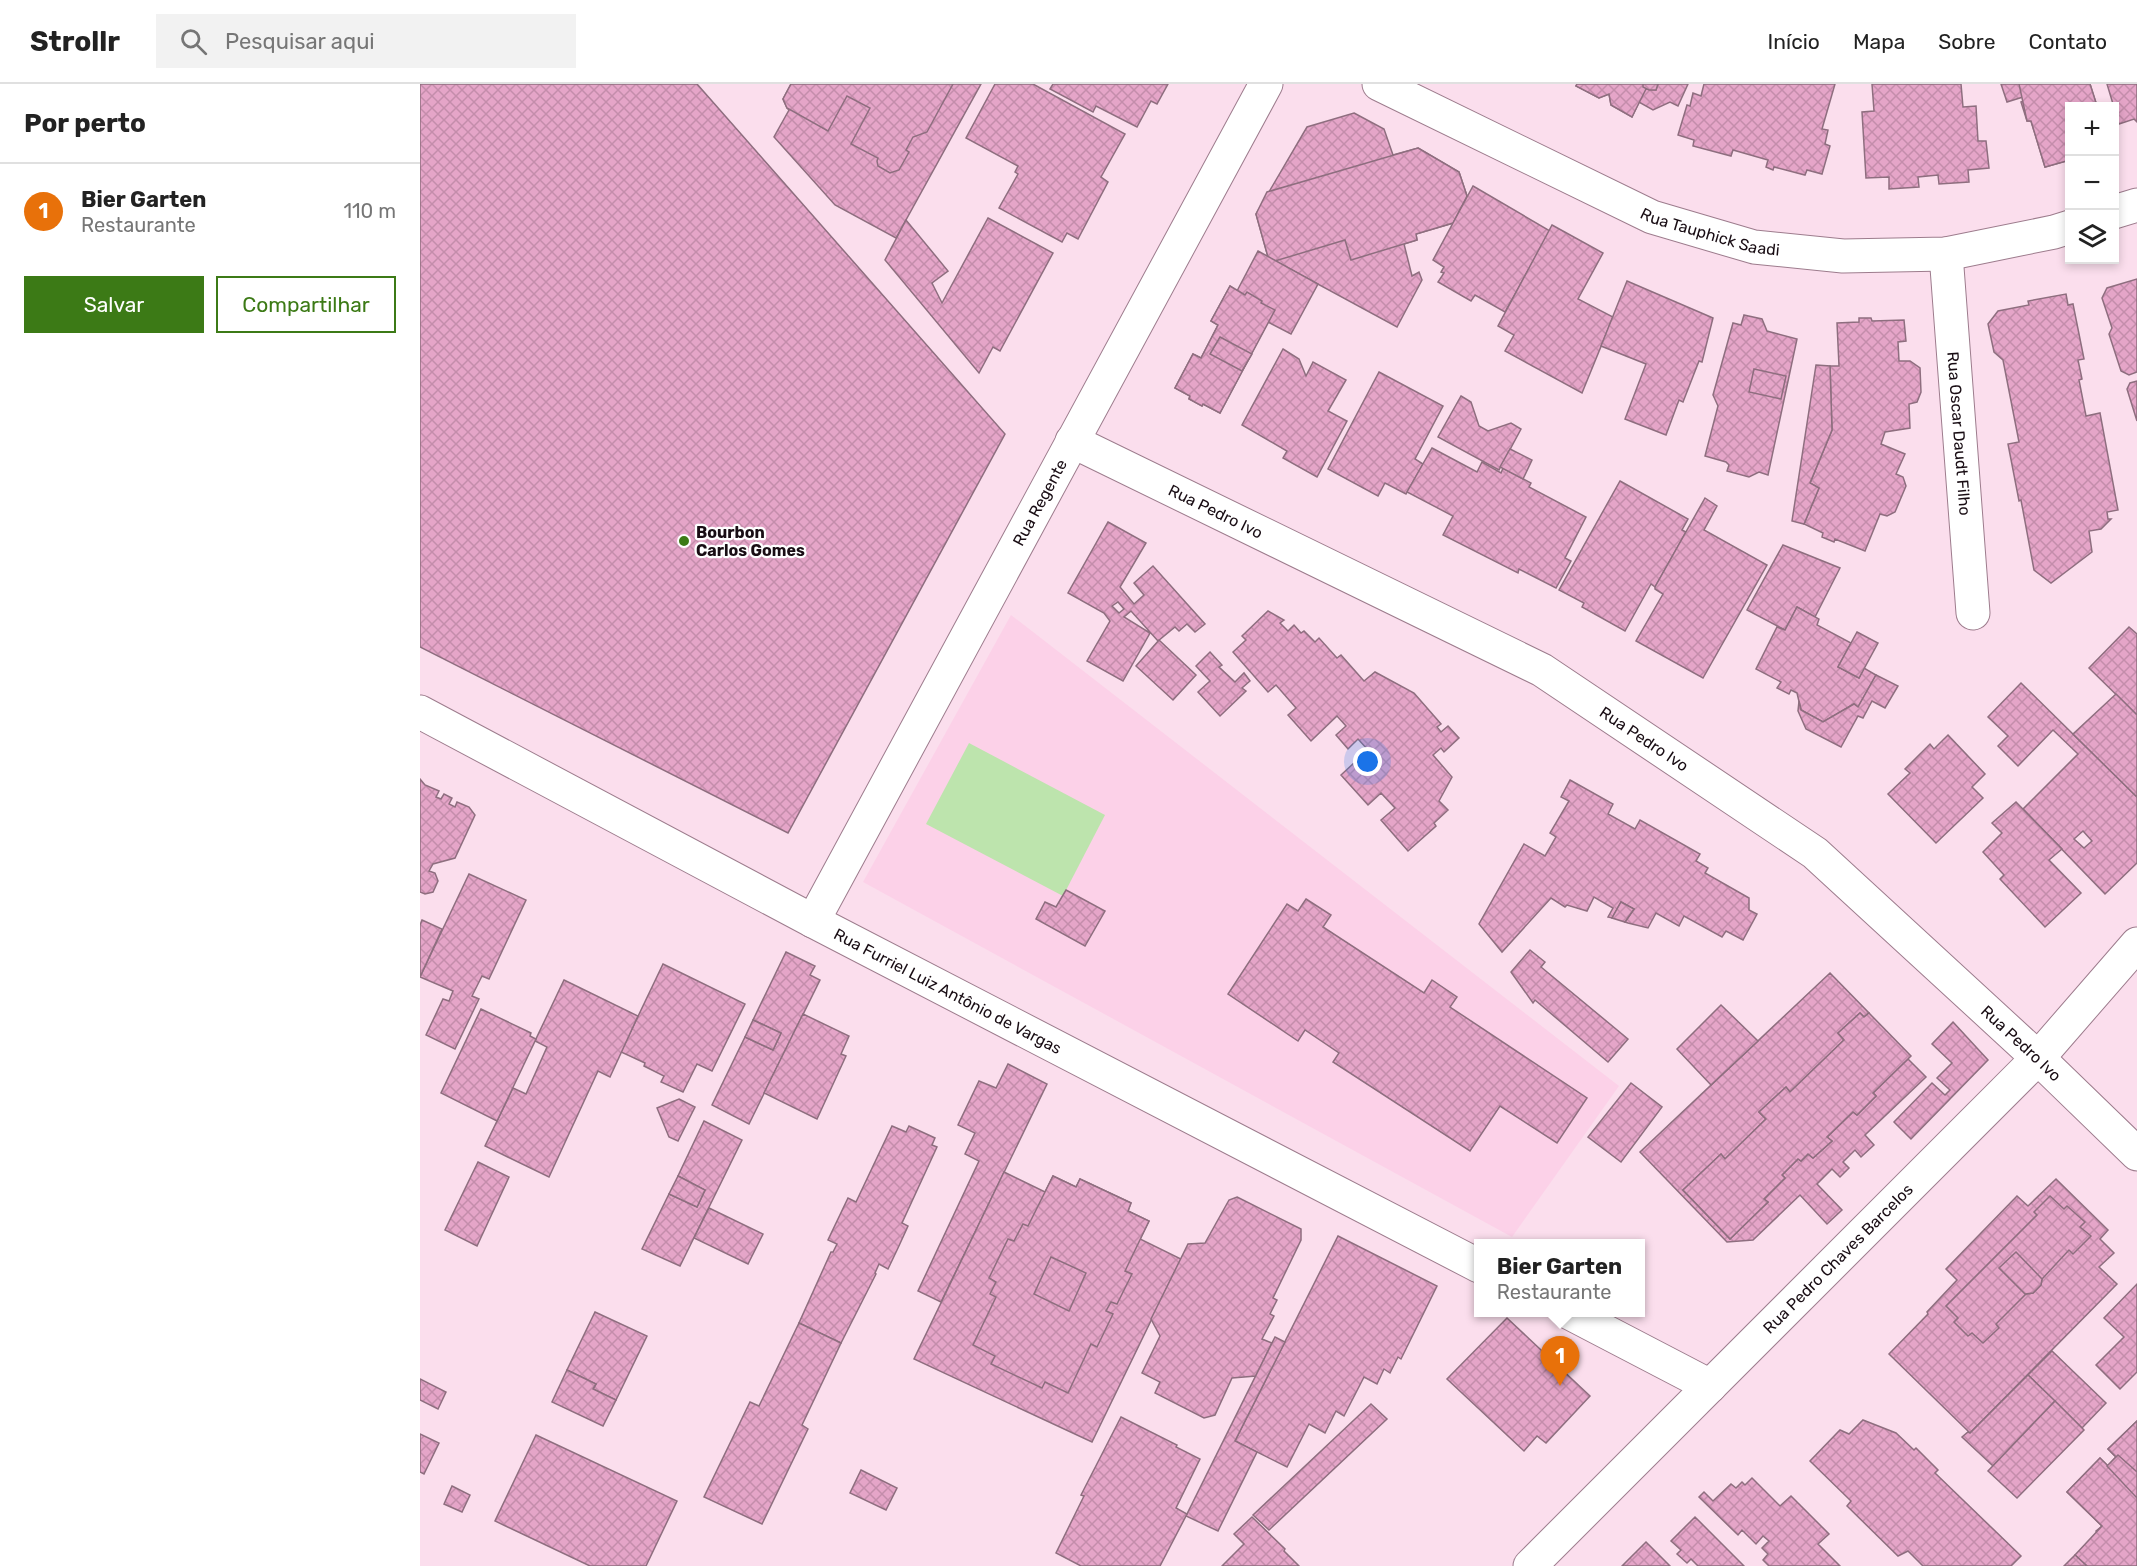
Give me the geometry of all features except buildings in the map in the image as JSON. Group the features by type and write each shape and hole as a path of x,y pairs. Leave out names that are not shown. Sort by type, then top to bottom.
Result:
{"street":[{"name":"Rua Regente","path":"813,921 1266,84"},
{"name":"Rua Tauphick Saadi","path":"1379,84 1652,218 1754,247 1843,256 1946,254 2065,229"},
{"path":"2119,211 2137,205"},
{"name":"Rua Oscar Daudt Filho","path":"1946,254 1973,613"},
{"name":"Rua Pedro Ivo","path":"1072,441 1542,670 1815,853 2038,1058 2137,1154"},
{"name":"Rua Furriel Luiz Antônio de Vargas","path":"420,712 813,921 1474,1263"},
{"name":"Rua Pedro Chaves Barcelos","path":"1530,1566 2038,1058 2137,944"},
{"path":"1578,1317 1710,1386"}],"shaded area":[{"path":"1011,615 1619,1086 1512,1237 863,882"}],"green space":[{"path":"969,743 1105,815 1063,896 926,824"}],"place":[{"name":"Bourbon Carlos Gomes","path":"684,541"},
{"name":"Bier Garten","path":"1560,1386"}]}
